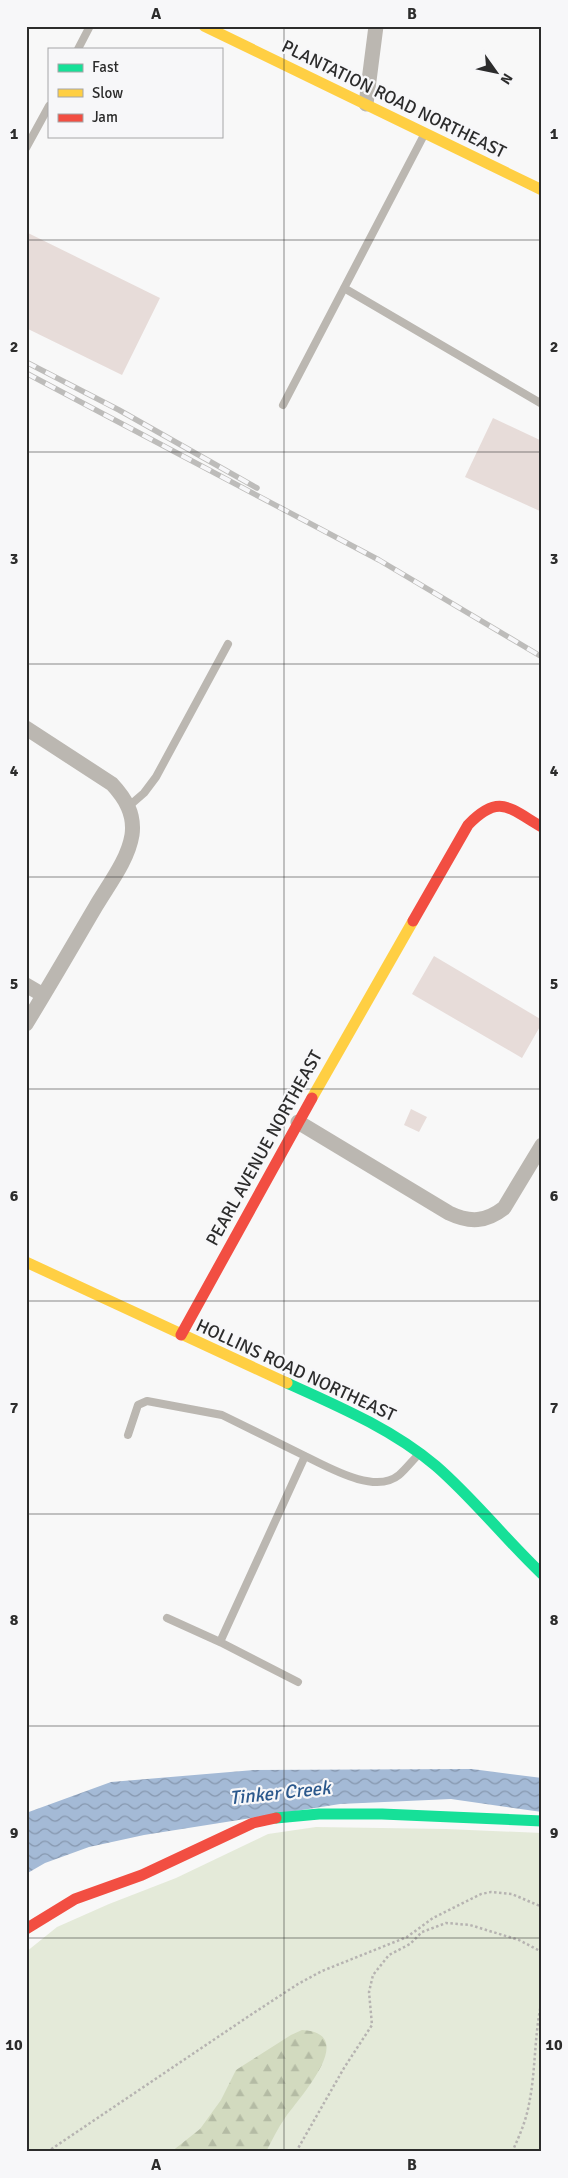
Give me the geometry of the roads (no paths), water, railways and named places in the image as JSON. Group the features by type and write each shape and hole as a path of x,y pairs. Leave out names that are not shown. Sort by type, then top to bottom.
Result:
{"street":[{"name":"PLANTATION ROAD NORTHEAST","path":"204,26 542,190"},
{"path":"366,104 376,26"},
{"path":"26,728 112,784 122,794 129,806 132,820 129,848 120,866 26,1024"},
{"name":"PEARL AVENUE NORTHEAST","path":"181,1335 298,1122 468,825 479,812 488,806 498,805 507,807 542,827"},
{"path":"26,986 43,995"},
{"path":"298,1122 449,1213 469,1220 484,1220 504,1208 542,1145"},
{"name":"HOLLINS ROAD NORTHEAST","path":"26,1262 356,1414 395,1436 451,1480 542,1574"},
{"path":"26,1930 50,1913 75,1900 142,1875 253,1823 269,1819 319,1814 391,1814 542,1821"}],"lane":[{"path":"79,48 90,26"},
{"path":"26,148 48,108"},
{"path":"284,405 425,133"},
{"path":"344,288 542,404"},
{"path":"129,806 144,793 156,778 228,644"},
{"path":"128,1435 138,1405 147,1401 222,1415 347,1476 378,1483 398,1476 419,1453"},
{"path":"220,1642 304,1456"},
{"path":"167,1618 220,1642 298,1682"}],"water":[{"name":"Tinker Creek","path":"472,1769 542,1778 542,1812 451,1799 340,1804 144,1835 89,1847 45,1863 26,1874 26,1813 111,1782 254,1770"}],"railway":[{"path":"26,362 119,410 257,488"},
{"path":"26,373 379,560 542,657"}]}
